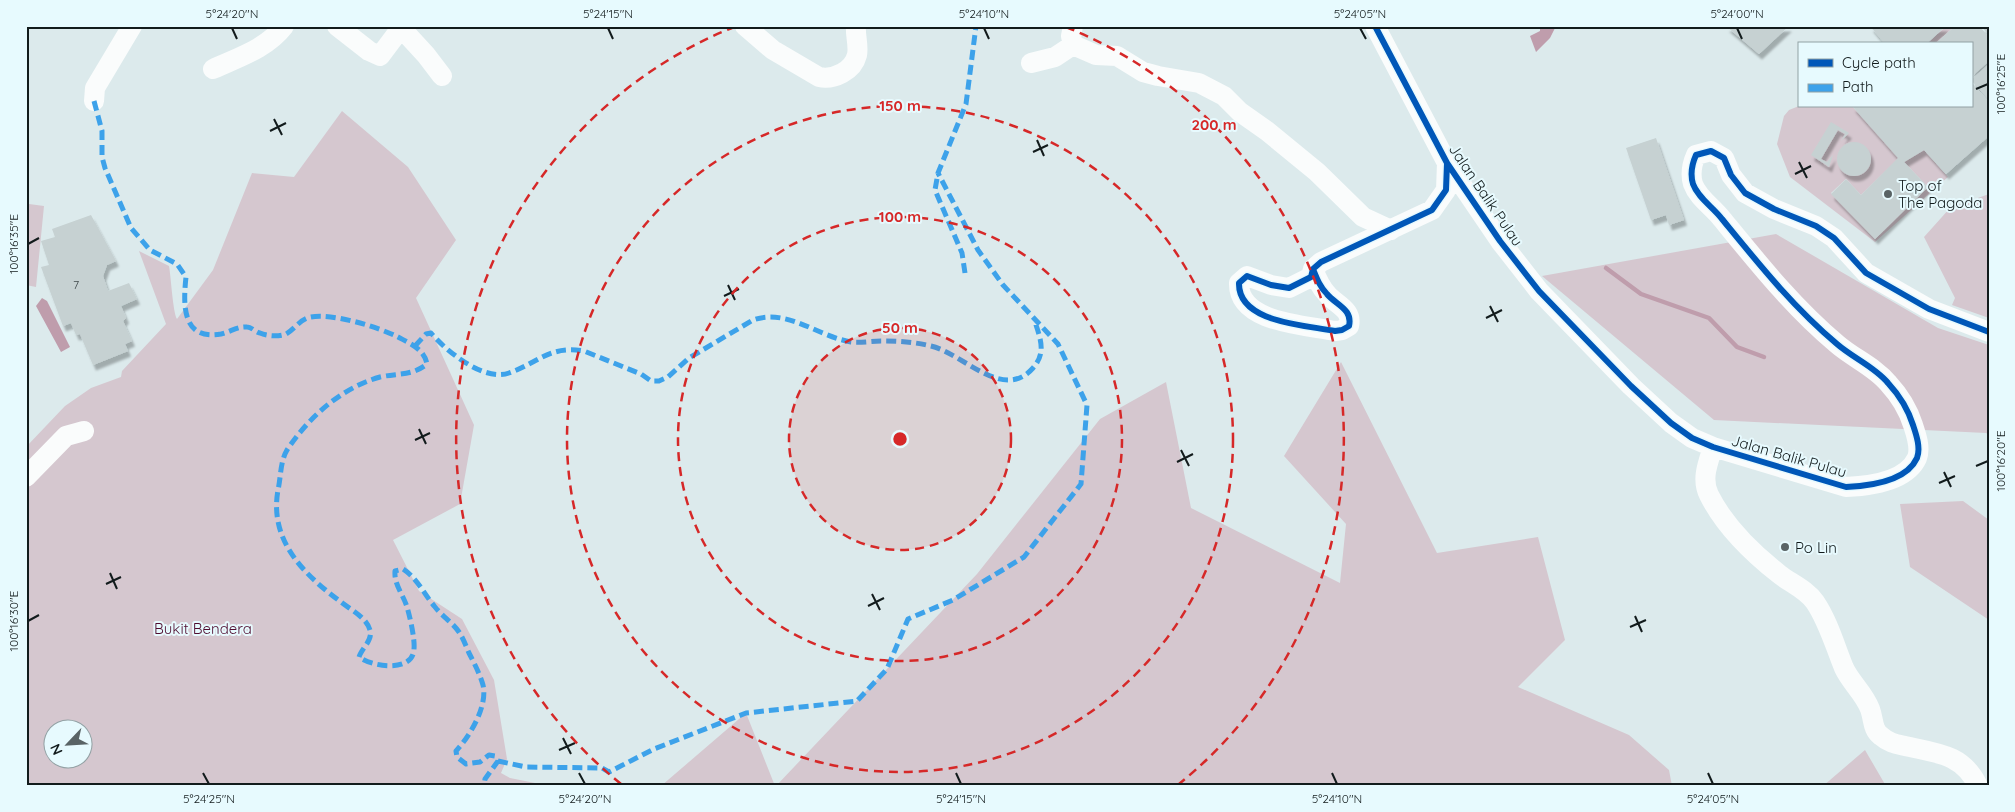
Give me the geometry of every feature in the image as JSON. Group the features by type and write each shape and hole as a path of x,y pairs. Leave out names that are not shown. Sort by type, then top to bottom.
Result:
{"street":[{"path":"94,101 95,88 132,26"},
{"path":"213,69 265,45 284,26"},
{"path":"337,26 368,51 380,56 398,32 403,30 442,76"},
{"path":"745,26 773,50 819,77 826,78 850,68 857,54 856,26"},
{"name":"Jalan Balik Pulau","path":"1375,26 1447,163 1500,241 1539,291 1631,386 1671,423 1692,438 1713,447 1846,487 1882,481 1897,476 1909,469 1917,457 1918,438 1908,408 1887,381 1838,345 1802,313 1759,266 1720,216 1699,195 1693,184 1691,171 1696,155 1711,151 1724,158 1731,175 1745,193 1774,209 1816,226 1834,238 1866,273 1929,308 1989,332"},
{"path":"1031,63 1054,57 1073,36 1096,55 1117,56 1143,72 1199,83 1224,96 1240,112 1268,131 1317,172 1363,216 1390,230"},
{"path":"1313,269 1318,283 1328,296 1345,309 1349,315 1349,326 1342,330 1335,331 1264,317 1244,304 1238,293 1239,283 1247,276 1270,285 1289,288 1311,277 1313,269 1321,262 1432,210 1446,190 1447,163"},
{"path":"26,477 66,436 84,431"},
{"path":"1713,447 1706,471 1708,493 1742,543 1780,576 1806,592 1815,602 1847,673 1860,690 1870,709 1874,730 1890,743 1951,756 1973,775 1978,786"}],"green space":[{"path":"1946,26 1955,26 1937,42 1929,42"},
{"path":"1798,106 1798,108 1854,108 1899,158 1861,195 1846,179 1831,193 1875,239 1928,187 1904,162 1924,150 1948,177 1875,242 1790,177 1777,144 1784,116 1789,110"},
{"name":"Bukit Bendera","path":"342,111 408,167 456,240 416,298 474,425 460,504 393,540 419,591 462,619 494,680 507,759 501,773 510,778 550,786 26,786 26,447 65,406 91,388 121,377 122,371 166,324 139,251 169,266 177,319 213,270 252,173 294,177"},
{"path":"1989,194 1989,318 1952,305 1955,298 1924,237 1950,208"},
{"path":"29,204 44,206 36,287 26,285 26,229"},
{"path":"1776,234 1938,328 1989,345 1989,435 1986,433 1714,420 1542,276"},
{"path":"1341,362 1437,553 1538,537 1565,640 1518,687 1629,735 1669,770 1672,786 776,786 977,574 1100,419 1166,382 1191,508 1340,583 1346,524 1284,456"},
{"path":"1963,501 1989,520 1989,620 1910,567 1900,504"},
{"path":"746,713 775,786 661,786"},
{"path":"1865,750 1886,786 1823,786"}],"shaded area":[{"path":"1540,26 1556,26 1550,38 1536,52 1530,36 1540,31"},
{"path":"42,298 47,301 70,347 61,352 36,306"}],"building":[{"path":"1726,26 1789,26 1759,54"},
{"path":"1870,26 1946,26 1928,42 1883,42"},
{"path":"1955,26 1979,26 1989,37 1989,61 1972,76 1972,42 1937,42"},
{"path":"1981,26 1989,26 1989,35"},
{"path":"1989,64 1989,100 1972,81"},
{"path":"1973,84 1989,102 1989,136 1946,174 1924,150 1904,162 1928,187 1875,239 1831,194 1846,179 1861,195 1898,158 1854,108 1972,108"},
{"path":"1831,122 1849,133 1841,141 1845,134 1838,130 1821,159 1827,162 1833,155 1829,167 1811,155"},
{"path":"1656,138 1684,220 1669,225 1666,215 1651,220 1626,148"},
{"path":"1854,142 1861,143 1866,147 1870,152 1870,166 1866,171 1861,175 1854,176 1847,175 1842,171 1838,166 1837,159 1838,152 1842,147 1847,143"},
{"path":"91,215 116,261 107,265 103,276 108,291 129,283 137,299 121,306 126,318 123,321 132,341 125,344 128,351 93,365 80,334 76,335 71,323 63,326 41,267 49,265 41,241 55,237 52,229"}],"waterway":[{"path":"1606,268 1641,294 1709,318 1737,347 1764,357"}],"marked path":[{"path":"965,273 962,253 935,190 938,173 966,104 976,26"},
{"path":"94,101 102,131 102,157 105,168 131,228 150,250 177,264 186,277 185,309 192,326 199,332 208,335 221,334 237,328 247,327 266,335 280,336 286,334 307,318 331,317 367,325 389,333 412,345 423,354 427,364 421,368 416,371 380,377 352,388 327,405 305,426 287,450 283,459 278,490 277,508 279,525 284,540 302,567 314,580 362,618 368,625 371,634 359,657 365,661 391,666 400,665 412,657 414,649 412,628 407,607 397,585 395,571 403,569 408,573 431,602 457,629 479,673 484,693 477,720 456,751 457,757 466,764 480,762 489,755 495,756 498,761 485,779 484,786"},
{"path":"498,761 526,767 602,768 609,772 654,749 746,713 857,701 887,669 908,619 953,600 1024,557 1081,484 1087,405 1058,344 1003,285 978,250 938,173"},
{"path":"415,346 426,334 431,333 446,348 466,363 477,369 499,375 509,373 562,350 584,351 641,374 651,381 659,381 668,377 689,358 753,320 766,317 790,320 838,339 851,342 881,341 931,346 944,351 983,373 1009,380 1021,377 1033,368 1040,357 1041,346 1035,322"}],"cycle path":[{"path":"1375,26 1447,163 1500,241 1539,291 1631,386 1671,423 1692,438 1713,447 1846,487 1876,484 1896,477 1912,466 1918,454 1917,437 1909,414 1883,377 1843,349 1821,330 1777,284 1698,194 1692,177 1696,155 1711,151 1724,158 1731,175 1745,193 1774,209 1816,226 1834,238 1866,273 1929,309 1989,332"},
{"path":"1313,269 1322,289 1349,315 1349,326 1342,330 1335,331 1276,320 1250,307 1242,296 1239,283 1247,276 1271,285 1289,288 1311,277 1313,269 1321,262 1432,210 1446,190 1447,163"}],"place":[{"name":"Top of The Pagoda","path":"1888,194"},
{"name":"Po Lin","path":"1785,547"}]}
